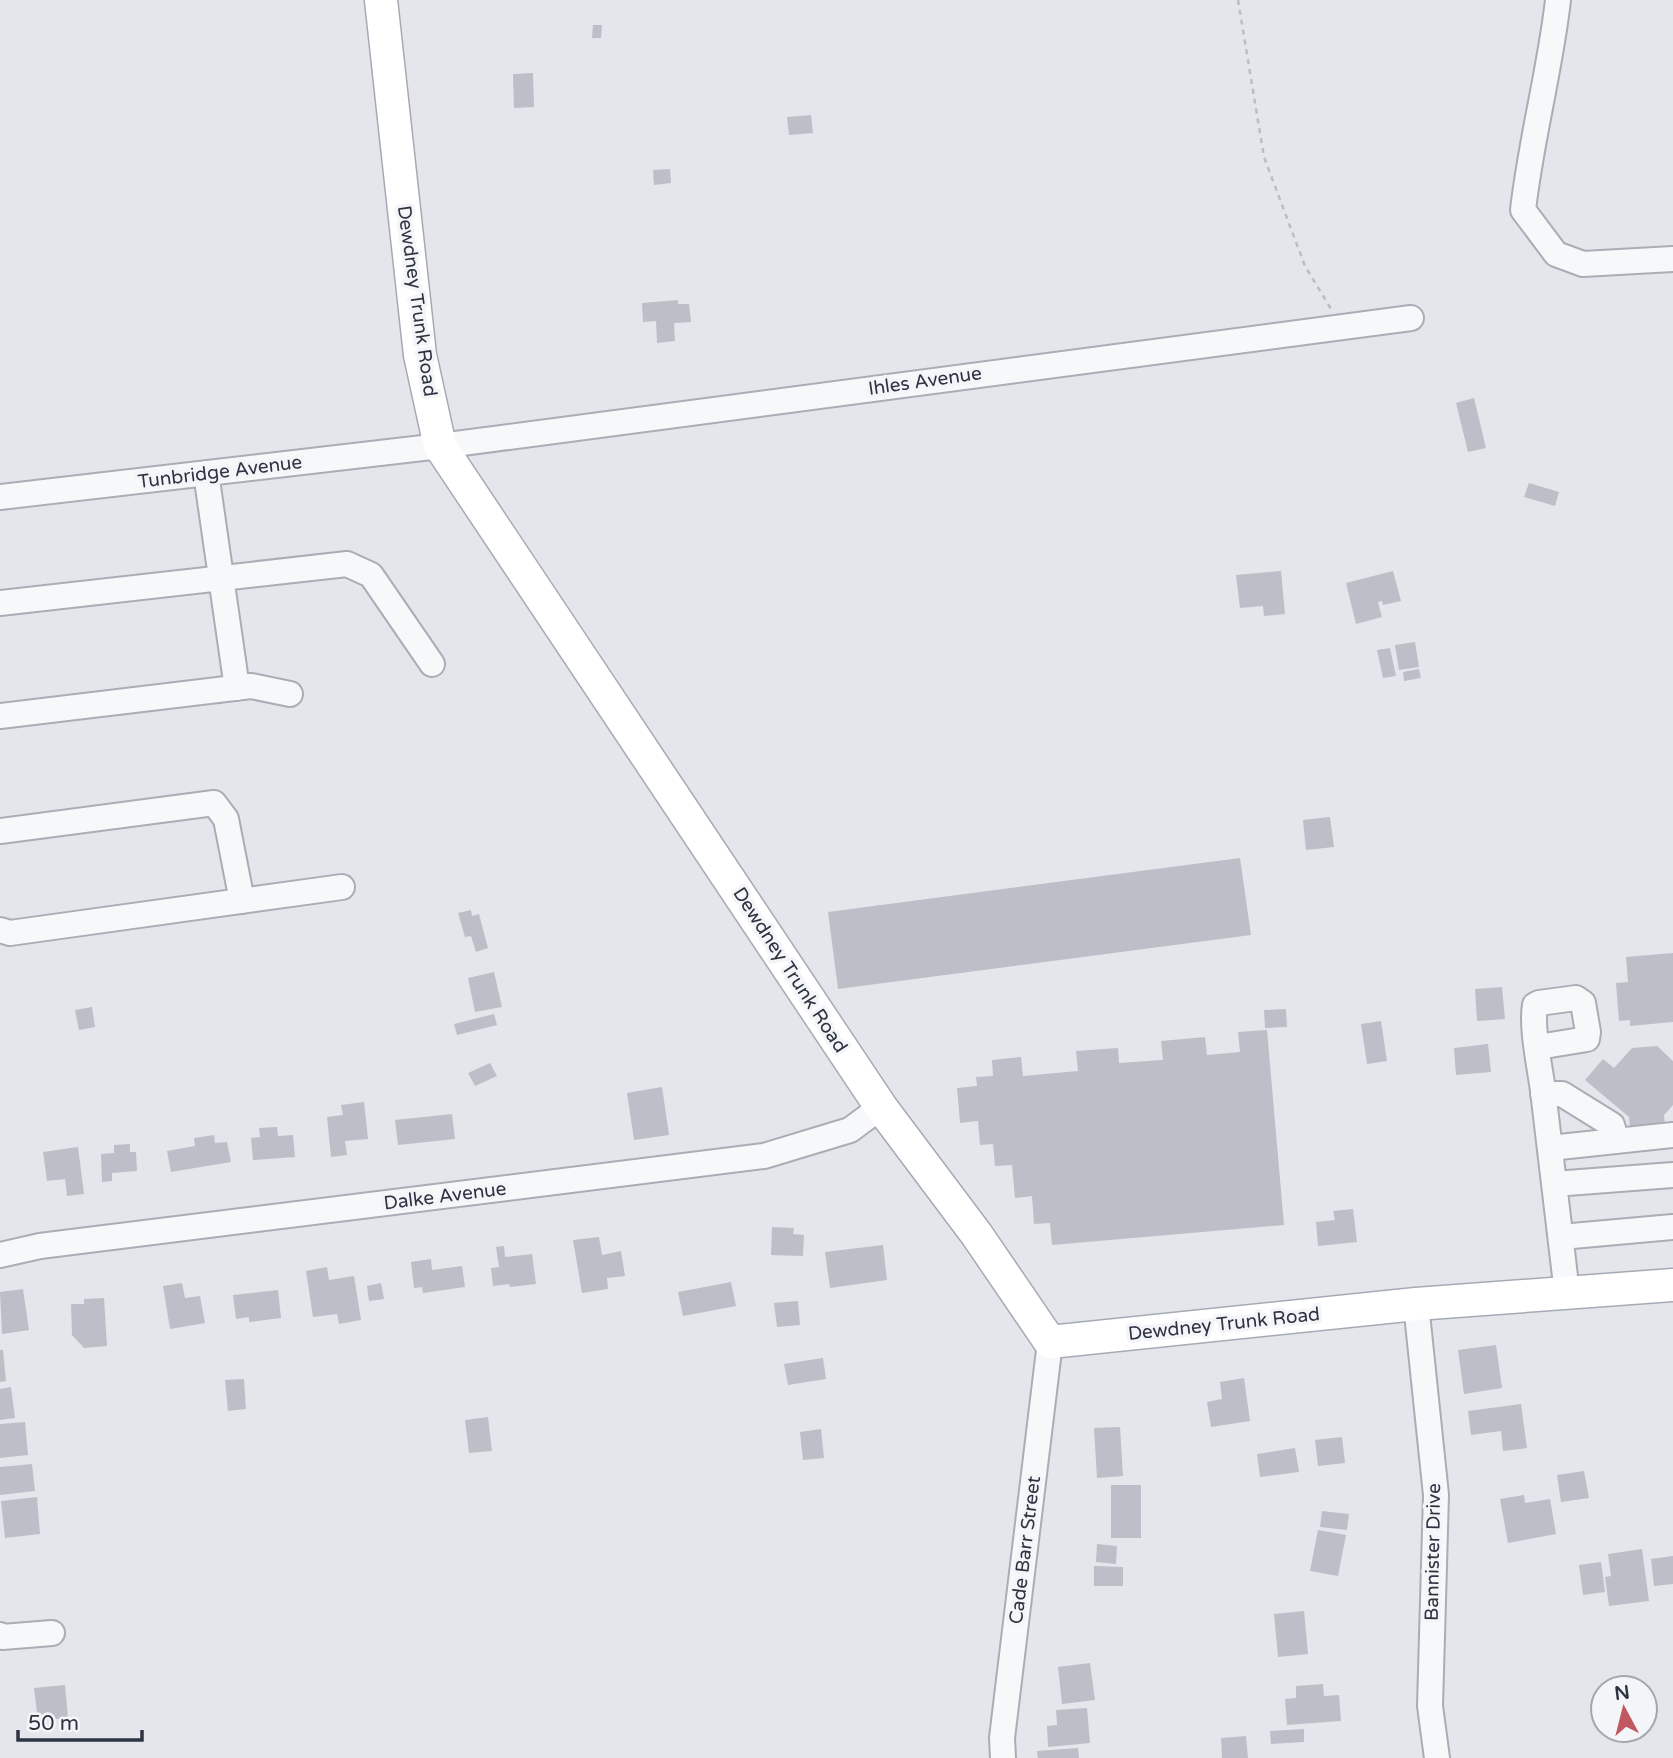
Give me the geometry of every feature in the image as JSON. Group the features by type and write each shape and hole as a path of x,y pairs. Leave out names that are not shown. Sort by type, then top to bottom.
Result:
{"main road":[{"name":"Dewdney Trunk Road","path":"381,0 420,355 440,446 881,1107 977,1235 1050,1342 1416,1304 1673,1285"}],"street":[{"path":"1558,0 1523,210 1556,254 1583,264 1673,259"},
{"name":"Ihles Avenue","path":"440,446 1410,318"},
{"name":"Tunbridge Avenue","path":"0,497 440,446"},
{"path":"206,473 237,688"},
{"path":"0,603 347,564 371,575 432,664"},
{"path":"0,716 237,688 251,687 290,694"},
{"path":"0,831 214,803 226,819 242,901"},
{"path":"0,930 10,933 342,887"},
{"path":"1538,1047 1567,1293"},
{"path":"1544,1094 1562,1094 1612,1125 1617,1141"},
{"name":"Dalke Avenue","path":"0,1255 40,1246 764,1156 850,1130 881,1107"},
{"path":"1550,1148 1673,1135"},
{"path":"1554,1184 1673,1175"},
{"path":"1561,1237 1673,1227"},
{"name":"Bannister Drive","path":"1416,1304 1436,1495 1430,1706 1437,1758"},
{"name":"Cade Barr Street","path":"1003,1758 1002,1738 1050,1342"},
{"path":"0,1635 52,1633"}],"path":[{"path":"1238,0 1264,157 1305,266 1342,327"}],"building":[{"path":"593,25 602,25 601,38 592,38"},
{"path":"533,73 534,107 514,108 513,74"},
{"path":"811,115 813,133 789,135 787,117"},
{"path":"670,169 671,183 654,185 653,170"},
{"path":"678,300 678,304 689,304 691,322 674,323 675,341 657,343 656,321 643,322 642,303"},
{"path":"1474,398 1486,448 1468,452 1456,403"},
{"path":"1529,483 1559,492 1555,506 1524,497"},
{"path":"1281,571 1285,614 1264,616 1263,606 1240,608 1236,575"},
{"path":"1393,571 1401,601 1383,605 1382,601 1378,602 1382,617 1356,624 1346,583"},
{"path":"1415,642 1419,667 1399,670 1395,645"},
{"path":"1390,648 1396,676 1383,678 1377,650"},
{"path":"1419,669 1421,678 1404,681 1403,672"},
{"path":"1330,817 1334,847 1306,850 1303,820"},
{"path":"1240,858 1251,935 838,989 828,912"},
{"path":"471,910 472,916 479,914 488,948 476,952 471,936 465,937 458,913"},
{"path":"1673,953 1673,1022 1630,1026 1630,1020 1619,1021 1616,983 1628,982 1626,957"},
{"path":"494,972 502,1007 475,1012 468,978"},
{"path":"1502,987 1505,1019 1477,1021 1475,989"},
{"path":"92,1007 95,1027 79,1030 75,1010"},
{"path":"1286,1009 1287,1027 1265,1028 1264,1010"},
{"path":"494,1014 497,1025 457,1035 454,1024"},
{"path":"1381,1021 1387,1061 1367,1064 1361,1024"},
{"path":"1267,1030 1284,1225 1052,1245 1050,1223 1034,1224 1032,1196 1015,1198 1012,1165 995,1166 993,1144 980,1145 978,1121 960,1123 957,1088 977,1086 976,1077 993,1076 992,1060 1021,1057 1023,1076 1078,1071 1076,1051 1118,1048 1119,1063 1163,1060 1161,1041 1205,1037 1207,1055 1240,1052 1238,1032"},
{"path":"1488,1044 1491,1072 1456,1075 1454,1048"},
{"path":"1657,1046 1673,1061 1673,1105 1664,1115 1665,1126 1630,1129 1629,1117 1585,1080 1603,1059 1614,1068 1632,1048"},
{"path":"490,1063 497,1076 475,1086 468,1073"},
{"path":"662,1087 669,1135 634,1140 627,1093"},
{"path":"364,1102 368,1139 345,1141 347,1155 331,1157 327,1117 343,1115 341,1105"},
{"path":"452,1114 455,1139 398,1145 395,1120"},
{"path":"277,1127 278,1136 293,1135 295,1157 253,1160 251,1138 260,1137 259,1128"},
{"path":"214,1135 215,1143 227,1142 231,1162 171,1172 167,1151 195,1146 194,1138"},
{"path":"130,1144 130,1152 136,1152 137,1171 112,1173 112,1181 102,1182 101,1154 114,1153 114,1145"},
{"path":"78,1147 84,1194 67,1196 65,1179 47,1181 43,1152"},
{"path":"1353,1209 1357,1242 1318,1246 1316,1222 1335,1220 1333,1211"},
{"path":"772,1227 794,1228 793,1234 804,1235 803,1256 771,1255"},
{"path":"599,1237 602,1255 621,1251 625,1276 607,1278 608,1289 582,1293 573,1240"},
{"path":"883,1245 887,1280 830,1288 825,1252"},
{"path":"504,1246 505,1257 532,1254 536,1284 493,1286 491,1268 499,1267 496,1247"},
{"path":"431,1259 432,1270 462,1266 465,1287 423,1293 422,1287 414,1288 411,1262"},
{"path":"327,1267 329,1280 354,1276 361,1320 339,1324 337,1314 313,1317 306,1271"},
{"path":"731,1282 736,1306 683,1316 678,1292"},
{"path":"182,1283 185,1298 200,1296 205,1323 170,1329 163,1286"},
{"path":"381,1283 384,1299 369,1301 367,1286"},
{"path":"23,1289 29,1330 2,1334 0,1292"},
{"path":"278,1290 281,1318 249,1322 249,1317 236,1319 233,1295"},
{"path":"104,1298 107,1346 84,1348 72,1335 71,1304 84,1304 84,1299"},
{"path":"798,1301 800,1325 777,1327 774,1303"},
{"path":"1496,1345 1502,1388 1464,1394 1458,1350"},
{"path":"0,1350 3,1350 6,1381 0,1382"},
{"path":"823,1358 826,1379 788,1385 784,1364"},
{"path":"1244,1378 1250,1421 1211,1427 1207,1402 1222,1399 1220,1382"},
{"path":"244,1379 246,1409 228,1411 225,1380"},
{"path":"11,1387 15,1418 0,1420 0,1389"},
{"path":"1521,1404 1527,1448 1503,1451 1501,1431 1471,1435 1468,1411"},
{"path":"488,1417 492,1451 469,1453 465,1420"},
{"path":"25,1422 28,1455 0,1458 0,1424"},
{"path":"1120,1427 1123,1476 1097,1478 1094,1428"},
{"path":"821,1429 824,1458 803,1460 800,1432"},
{"path":"1342,1437 1345,1463 1318,1466 1315,1440"},
{"path":"1295,1448 1299,1472 1260,1477 1257,1454"},
{"path":"32,1464 35,1491 0,1495 0,1467"},
{"path":"1584,1471 1589,1498 1561,1502 1557,1475"},
{"path":"1111,1485 1141,1485 1141,1538 1111,1538"},
{"path":"1524,1495 1525,1503 1550,1499 1556,1534 1508,1543 1500,1499"},
{"path":"37,1497 40,1534 5,1538 1,1501"},
{"path":"1322,1511 1349,1514 1347,1530 1320,1527"},
{"path":"1318,1530 1346,1535 1338,1576 1310,1571"},
{"path":"1097,1544 1117,1546 1116,1564 1096,1562"},
{"path":"1642,1549 1649,1601 1609,1606 1605,1577 1611,1576 1608,1554"},
{"path":"1673,1556 1673,1584 1654,1586 1651,1559"},
{"path":"1601,1562 1605,1592 1583,1595 1579,1565"},
{"path":"1094,1566 1123,1567 1123,1586 1094,1586"},
{"path":"1304,1611 1308,1654 1278,1657 1274,1614"},
{"path":"1090,1663 1095,1700 1062,1704 1058,1667"},
{"path":"1323,1684 1324,1696 1339,1695 1341,1721 1287,1725 1285,1699 1296,1698 1296,1686"},
{"path":"65,1685 68,1718 38,1721 34,1688"},
{"path":"1087,1708 1090,1743 1048,1747 1047,1726 1057,1725 1056,1710"},
{"path":"1304,1729 1304,1742 1271,1744 1270,1731"},
{"path":"1246,1736 1248,1758 1222,1758 1221,1738"},
{"path":"1078,1748 1079,1758 1038,1758 1037,1751"}]}
